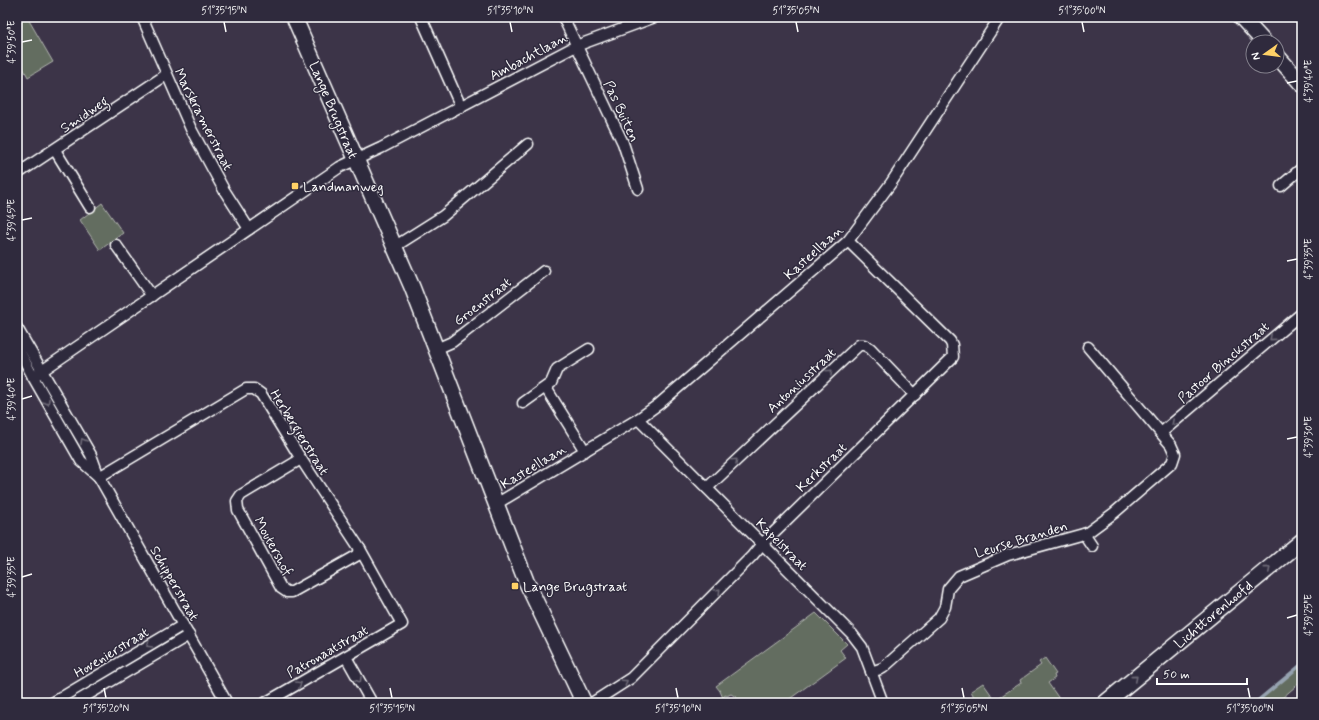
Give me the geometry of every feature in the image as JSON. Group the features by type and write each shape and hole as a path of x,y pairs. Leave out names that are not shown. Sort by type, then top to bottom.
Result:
{"street":[{"name":"Marskramerstraat","path":"142,17 166,75 195,136 224,190 249,229"},
{"name":"Lange Brugstraat","path":"294,17 355,160 412,287 526,581 584,703"},
{"path":"421,17 461,107"},
{"name":"Pas Buiten","path":"563,17 623,143 638,189"},
{"name":"Ambachtlaan","path":"355,160 461,107 576,46 655,17"},
{"name":"Kasteellaan","path":"496,504 638,419 660,404 848,241 891,183 1000,17"},
{"path":"1241,17 1257,34"},
{"path":"1285,65 1302,84"},
{"name":"Smidweg","path":"17,174 166,75"},
{"path":"394,247 454,207 528,144"},
{"path":"55,150 90,207"},
{"path":"34,378 340,167 355,160"},
{"path":"1281,186 1302,168"},
{"name":"Kerkstraat","path":"592,703 631,678 752,556 762,544 952,357 952,345 950,341 848,241"},
{"path":"116,245 152,296"},
{"name":"Groenstraat","path":"436,349 452,342 544,271"},
{"name":"Pastoor Binckstraat","path":"1162,433 1302,313"},
{"name":"Schipperstraat","path":"17,329 91,455 99,477 227,703"},
{"name":"Schipperstraat","path":"17,329 21,354 34,378 82,461 99,477"},
{"name":"Antoniusstraat","path":"707,488 859,346 870,348 915,395"},
{"path":"1088,347 1162,433"},
{"path":"523,403 551,384 557,369 590,349"},
{"name":"Kasteellaan","path":"546,388 585,451"},
{"name":"Herbergierstraat","path":"99,477 246,389 254,389 262,394 300,459 360,549 402,624"},
{"name":"Kapelstraat","path":"638,419 852,634 862,647 883,703"},
{"name":"Leurse Branden","path":"871,672 883,668 939,618 945,607 950,586 962,574 1008,555 1084,534 1114,513 1171,465 1175,454 1174,448 1162,433"},
{"name":"Moutershof","path":"300,459 241,495 237,501 242,516 281,588 288,592 292,592 358,555 360,549"},
{"name":"Leurse Branden","path":"1084,534 1092,546"},
{"name":"Lichttorenhoofd","path":"1105,703 1302,541"},
{"name":"Patronaatstraat","path":"265,703 402,624"},
{"name":"Hovenierstraat","path":"52,703 183,625"},
{"name":"Hovenierstraat","path":"74,703 189,635"},
{"path":"346,657 372,703"}],"green space":[{"path":"17,17 27,17 53,62 28,77 17,57"},
{"path":"102,203 123,233 100,250 80,220"},
{"path":"816,613 847,644 840,650 846,658 784,703 737,703 739,702 735,699 736,697 731,694 727,696 725,695 723,698 716,686"},
{"path":"1045,658 1056,674 1054,675 1055,678 1048,683 1062,703 977,703 971,691 983,683 995,700 1021,683 1020,680 1041,665 1039,662"},
{"path":"1302,664 1302,681 1276,703 1255,703"}],"waterway":[{"path":"1255,703 1302,664"}],"place":[{"name":"Landmanweg","path":"295,186"},
{"name":"Lange Brugstraat","path":"515,586"}]}
